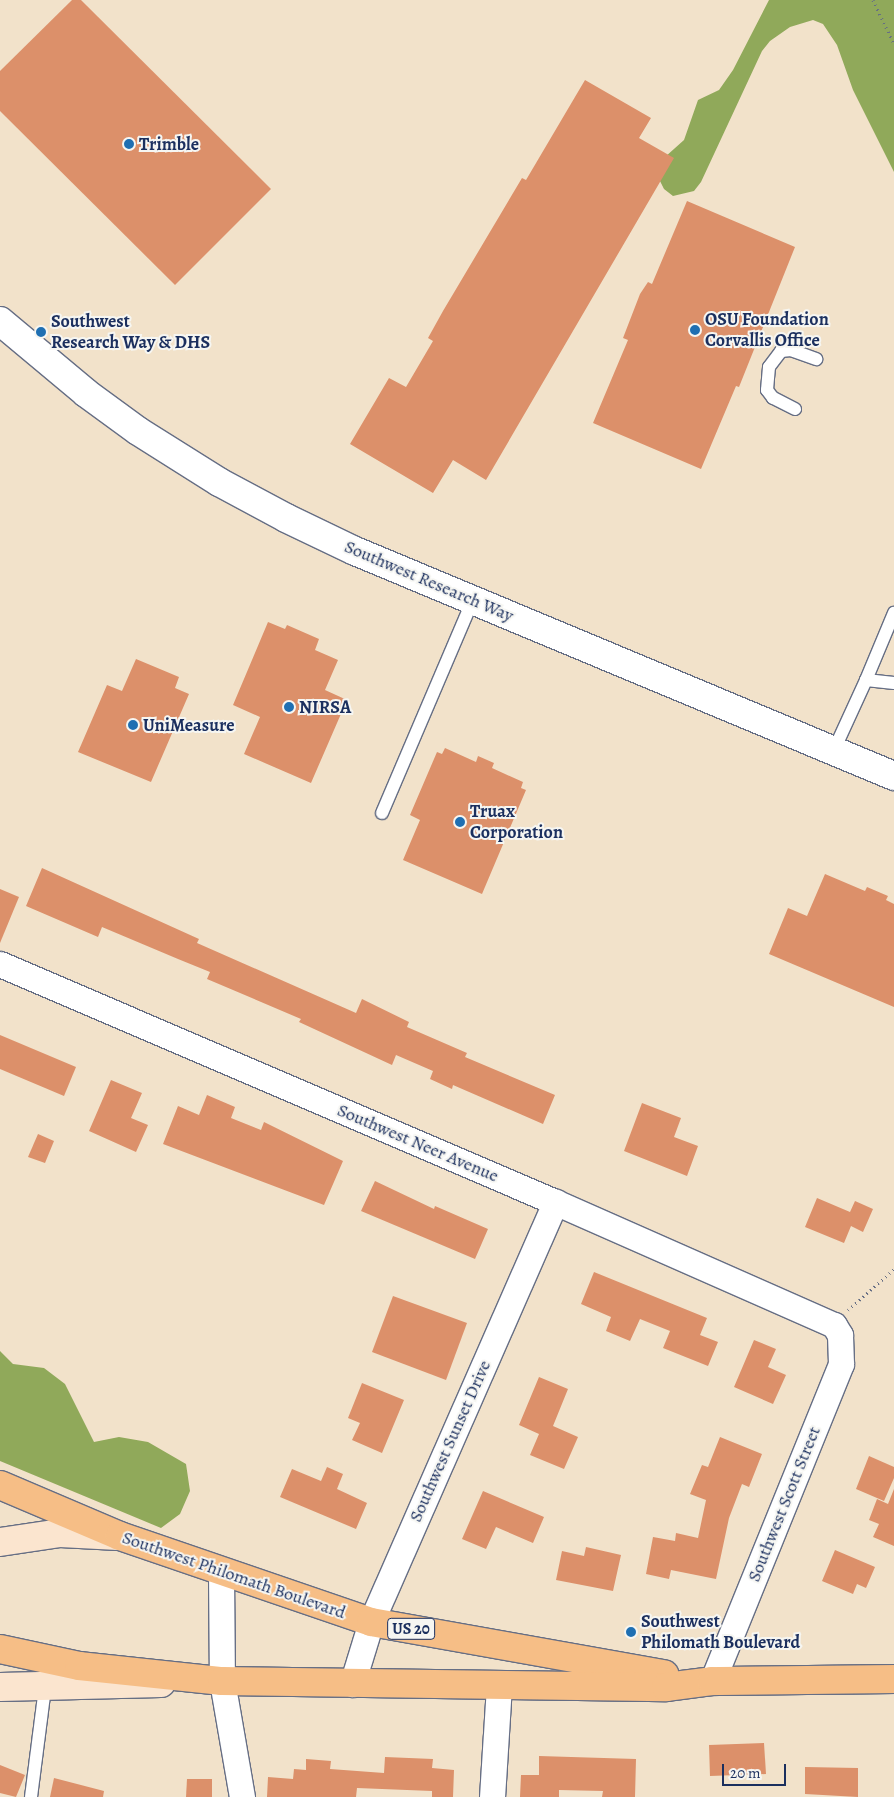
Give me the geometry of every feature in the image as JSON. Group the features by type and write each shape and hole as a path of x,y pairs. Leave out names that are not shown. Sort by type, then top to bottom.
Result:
{"highway":[{"name":"Southwest Philomath Boulevard","path":"0,1484 120,1536 371,1622 712,1681"},
{"name":"Southwest Philomath Boulevard","path":"0,1648 79,1666 222,1681 499,1687 666,1687 712,1681 894,1679"}],"main road":[{"path":"0,1542 60,1533 120,1536"},
{"path":"0,1687 222,1681"}],"street":[{"name":"Southwest Research Way","path":"0,321 99,403 219,482 355,551 894,776"},
{"name":"Southwest Neer Avenue","path":"0,964 556,1202 834,1325"},
{"name":"Southwest Sunset Drive","path":"352,1684 371,1622 556,1202"},
{"name":"Southwest Scott Street","path":"712,1681 841,1364 840,1335 834,1325"},
{"path":"222,1572 222,1681 242,1797"},
{"path":"492,1797 499,1687"}],"lane":[{"path":"796,409 773,398 767,390 768,367 781,351 791,350 816,359"},
{"path":"382,814 474,600"},
{"path":"834,750 894,614"},
{"path":"866,680 894,683"},
{"path":"31,1797 45,1687"}],"path":[{"path":"873,0 894,44"},
{"path":"834,1325 894,1269"}],"green space":[{"path":"769,0 894,0 894,172 853,90 837,45 823,24 813,20 790,27 770,41 762,51 701,182 694,191 673,196 664,189 659,179 665,157 684,140 698,100 719,90 733,70"},
{"path":"0,1351 13,1364 44,1368 65,1384 94,1442 119,1437 148,1442 186,1464 190,1491 180,1514 161,1528 0,1461"}],"building":[{"path":"72,0 81,0 271,189 175,285 0,111 0,71"},
{"path":"585,80 651,118 639,138 674,158 486,480 453,460 433,493 350,444 389,378 406,387 433,341 428,338 443,311 522,178 526,180"},
{"path":"687,201 795,247 739,387 736,386 701,469 593,423 628,340 623,338 640,294 648,282 652,284"},
{"path":"268,622 285,629 287,625 319,639 315,650 338,660 325,690 347,700 311,783 244,754 260,717 233,705"},
{"path":"136,659 179,677 175,688 189,694 151,782 78,752 107,685 122,691"},
{"path":"445,748 476,762 478,756 494,763 492,768 523,782 521,788 526,790 482,894 403,860 420,820 410,815 437,752 442,754"},
{"path":"42,868 199,939 197,943 356,1013 362,999 409,1022 407,1027 467,1053 465,1057 555,1095 543,1124 453,1085 452,1089 430,1079 433,1071 396,1055 392,1065 299,1022 301,1019 207,979 210,972 102,927 98,937 26,906"},
{"path":"825,874 865,891 867,887 888,896 886,900 894,904 894,1007 769,954 788,908 807,916"},
{"path":"0,889 19,897 0,943"},
{"path":"0,1035 76,1067 64,1096 0,1069"},
{"path":"111,1080 142,1093 131,1118 148,1125 136,1152 89,1131"},
{"path":"207,1095 235,1107 231,1118 261,1130 264,1122 343,1161 324,1205 163,1144 178,1106 199,1115"},
{"path":"642,1103 681,1118 674,1137 698,1146 687,1176 624,1151"},
{"path":"38,1134 54,1141 45,1163 28,1157"},
{"path":"375,1181 434,1209 435,1206 488,1229 475,1259 361,1211"},
{"path":"817,1198 850,1212 855,1201 873,1209 863,1232 851,1226 844,1243 805,1227"},
{"path":"594,1272 707,1318 700,1335 718,1342 708,1366 663,1348 670,1331 640,1319 630,1341 606,1331 611,1317 581,1304"},
{"path":"393,1296 467,1323 446,1380 372,1352"},
{"path":"754,1340 776,1349 768,1367 786,1375 773,1404 734,1387"},
{"path":"539,1377 568,1389 553,1426 578,1437 564,1469 530,1455 539,1434 519,1425"},
{"path":"362,1383 404,1400 382,1453 352,1440 360,1423 348,1418"},
{"path":"720,1437 762,1454 749,1487 742,1484 729,1518 716,1579 671,1570 669,1579 646,1574 653,1537 675,1541 676,1533 698,1538 706,1500 690,1494 702,1465 708,1467"},
{"path":"869,1456 894,1467 894,1478 884,1501 856,1489"},
{"path":"327,1467 343,1474 337,1489 367,1503 356,1529 280,1497 292,1469 321,1481"},
{"path":"894,1489 894,1546 873,1537 879,1524 869,1520 877,1499 888,1504"},
{"path":"483,1491 544,1517 533,1543 496,1527 486,1549 462,1539"},
{"path":"586,1547 621,1555 613,1591 556,1580 562,1551 584,1556"},
{"path":"835,1550 875,1567 866,1588 857,1584 853,1594 822,1581"},
{"path":"764,1743 766,1774 710,1776 709,1745"},
{"path":"539,1756 636,1759 635,1797 602,1797 603,1791 559,1790 559,1797 520,1797 521,1775 539,1775"},
{"path":"385,1757 433,1759 432,1768 454,1770 453,1797 432,1797 432,1791 357,1788 356,1797 267,1797 268,1777 293,1779 294,1769 306,1770 306,1759 331,1761 330,1769 384,1773"},
{"path":"0,1765 25,1775 16,1797 0,1793"},
{"path":"805,1767 858,1768 858,1797 805,1794"},
{"path":"54,1778 104,1791 103,1797 50,1797"},
{"path":"187,1779 212,1779 212,1797 186,1797"}],"place":[{"name":"Trimble","path":"129,144"},
{"name":"OSU Foundation Corvallis Office","path":"695,330"},
{"name":"Southwest Research Way & DHS","path":"41,332"},
{"name":"NIRSA","path":"289,707"},
{"name":"UniMeasure","path":"133,725"},
{"name":"Truax Corporation","path":"460,822"},
{"name":"Southwest Philomath Boulevard","path":"631,1632"}]}
